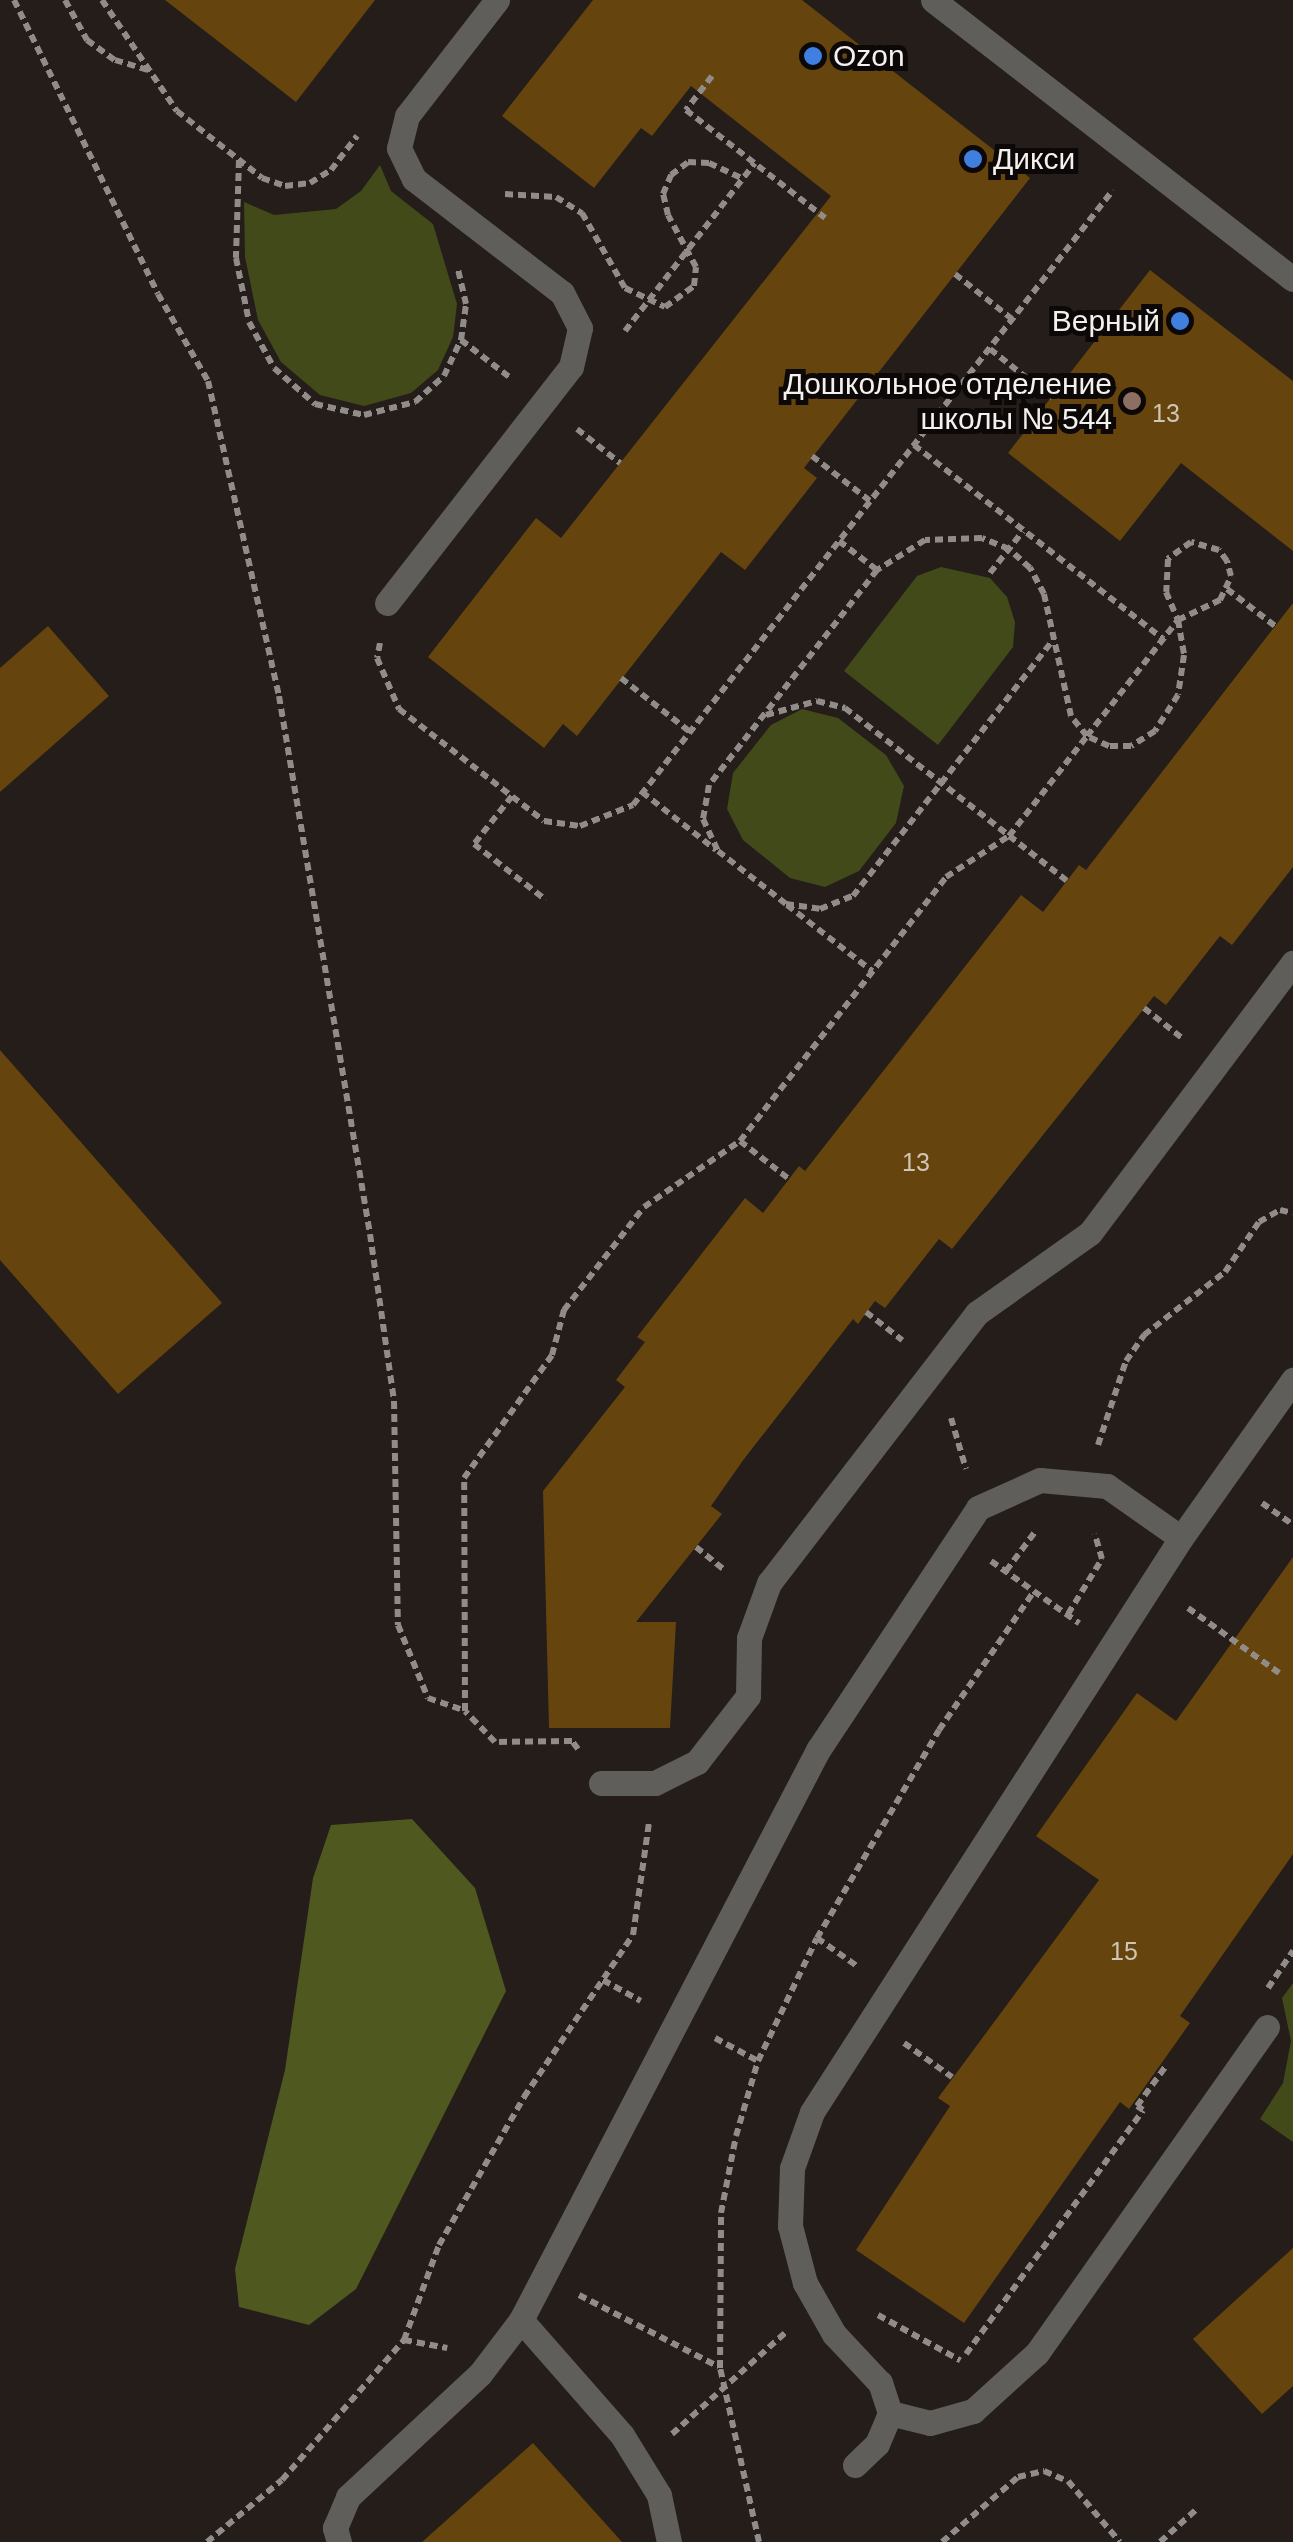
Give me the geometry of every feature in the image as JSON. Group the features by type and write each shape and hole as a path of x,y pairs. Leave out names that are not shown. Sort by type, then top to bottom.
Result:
{"lane":[{"path":"387,602 571,367 580,328 562,293 414,178 399,148 407,116 497,0"},
{"path":"933,0 1293,279"},
{"path":"600,1783 655,1782 696,1762 748,1696 749,1638 768,1583 977,1313 1090,1233 1293,963"},
{"path":"854,2465 877,2444 890,2414 880,2383 817,2305 790,2226 792,2168 812,2112 1182,1538 1293,1380"},
{"path":"339,2542 335,2528 348,2497 480,2374 520,2320 818,1750 978,1508 1040,1480 1107,1486 1182,1538"},
{"path":"890,2414 930,2423 972,2411 1036,2353 1267,2026"},
{"path":"520,2320 640,2463 659,2495 669,2542"}],"path":[{"path":"14,0 158,294 208,381 280,696 370,1234 394,1401 398,1625 428,1698 465,1711 495,1742 572,1741 600,1783"},
{"path":"65,0 87,40 116,60 149,70"},
{"path":"103,0 177,112 239,160 286,186 310,183 330,170 362,129"},
{"path":"712,76 686,110 826,218"},
{"path":"387,602 377,658 400,709 544,821 580,826 633,805 1138,159"},
{"path":"239,160 236,258 249,322 274,368 315,404 364,415 415,402 444,376 461,340 466,304 456,264"},
{"path":"458,212 510,193 556,197 582,213 625,288 646,303 665,307 682,300 694,286 696,266 663,194 670,175 688,162 709,163 744,179"},
{"path":"571,367 610,350 756,163"},
{"path":"955,274 1012,319"},
{"path":"461,340 620,463"},
{"path":"989,349 1052,398"},
{"path":"914,446 1162,639"},
{"path":"812,456 870,501"},
{"path":"990,573 1023,531"},
{"path":"465,1711 464,1478 552,1355 564,1310 644,1207 740,1141 946,877 1009,836 1086,736 1178,620 1220,600 1231,576 1219,550 1206,543 1178,547 1164,572 1178,620 1184,655 1178,695 1155,731 1131,746 1109,746 1086,736 1066,702 1044,594 1030,568 1009,549 982,538 925,540 876,570 710,785 703,819 718,851"},
{"path":"839,541 876,570"},
{"path":"1227,589 1275,626"},
{"path":"786,904 820,909 853,896 1052,641"},
{"path":"621,678 690,732"},
{"path":"762,717 817,701 845,708 1067,881"},
{"path":"642,792 872,972"},
{"path":"512,796 474,844 546,900"},
{"path":"740,1141 790,1179"},
{"path":"1006,1572 1076,1484 1104,1435 1126,1361 1144,1335 1224,1272 1259,1222 1280,1210 1293,1213"},
{"path":"936,1366 978,1508"},
{"path":"1251,1518 1272,1488"},
{"path":"1262,1503 1293,1525"},
{"path":"1068,1614 1102,1559 1099,1539 1086,1523"},
{"path":"958,1537 1112,1646"},
{"path":"1177,1624 1198,1594"},
{"path":"1188,1608 1279,1673"},
{"path":"207,2542 282,2480 404,2340 439,2246 524,2097 633,1934 655,1782"},
{"path":"896,2038 952,2078"},
{"path":"948,2418 928,2396 960,2360 1132,2126 1142,2110 1137,2106 1166,2066"},
{"path":"544,2277 720,2368"},
{"path":"640,2463 817,2305"},
{"path":"871,2326 866,2312 960,2360"},
{"path":"942,2542 1018,2477 1044,2471 1068,2481 1120,2542"},
{"path":"1160,2542 1198,2508"}],"green space":[{"path":"380,165 391,191 433,224 457,304 453,337 438,370 411,393 364,406 320,395 281,362 258,320 245,257 244,202 274,215 336,209 361,191"},
{"path":"941,567 990,578 1007,597 1015,622 1013,647 938,745 844,671 917,576"},
{"path":"802,709 838,718 886,755 904,786 896,823 859,871 825,887 790,878 743,840 727,809 733,773 771,725"},
{"path":"412,1819 475,1888 506,1991 356,2289 309,2325 239,2307 235,2269 285,2070 313,1878 331,1825"},
{"path":"1293,1983 1293,2142 1260,2119 1283,2083 1291,2041 1282,1998"}],"building":[{"path":"165,0 375,0 296,102"},
{"path":"593,0 802,0 1030,178 804,468 817,478 745,570 721,552 577,736 563,724 544,748 428,657 536,518 561,538 831,196 691,86 652,136 641,128 594,188 502,116"},
{"path":"1150,270 1293,381 1293,551 1181,463 1120,541 1008,453"},
{"path":"1293,603 1293,867 1232,945 1220,936 1166,1005 1154,996 952,1249 939,1239 885,1308 875,1301 858,1324 853,1319 744,1459 711,1506 722,1514 636,1622 676,1622 670,1728 549,1728 543,1491 625,1387 616,1380 645,1342 637,1337 745,1198 763,1213 799,1166 805,1171 1021,895 1043,912 1079,865 1086,870"},
{"path":"48,626 109,696 0,792 0,668"},
{"path":"0,1050 222,1303 118,1394 0,1260"},
{"path":"1293,1557 1293,1854 1180,2016 1190,2023 1129,2109 1120,2102 964,2323 856,2250 950,2106 938,2098 1099,1880 1036,1836 1137,1693 1176,1721"},
{"path":"1293,2248 1293,2386 1262,2414 1193,2339"},
{"path":"533,2443 622,2542 422,2542"}],"place":[{"name":"Ozon","path":"813,56"},
{"name":"Дикси","path":"973,159"},
{"name":"Верный","path":"1180,321"},
{"name":"Дошкольное отделение школы № 544","path":"1132,401"}]}
